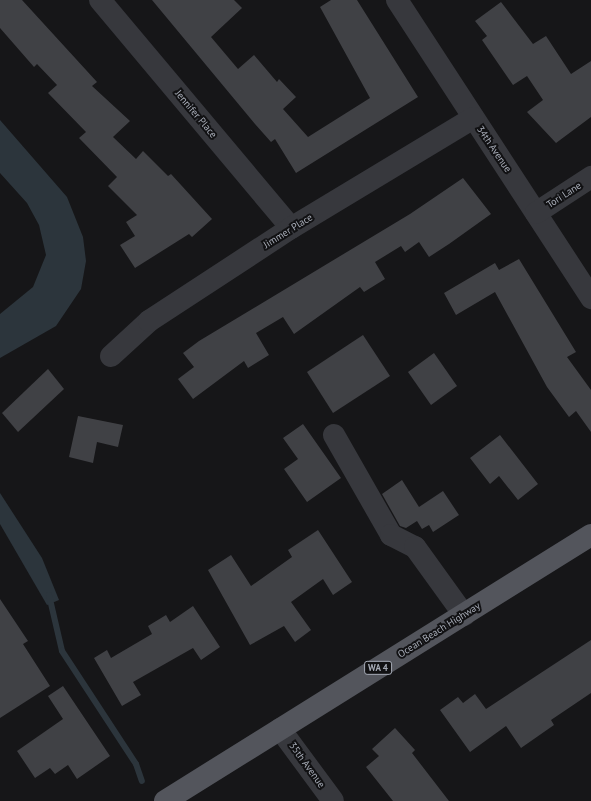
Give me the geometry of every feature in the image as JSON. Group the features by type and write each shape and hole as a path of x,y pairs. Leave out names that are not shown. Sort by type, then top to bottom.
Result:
{"main road":[{"name":"Ocean Beach Highway","path":"165,801 591,536"}],"street":[{"name":"Jennifer Place","path":"100,0 291,228"},
{"name":"34th Avenue","path":"397,0 591,298"},
{"name":"Jimmer Place","path":"111,356 149,321 291,228 473,118"},
{"name":"Tori Lane","path":"536,213 591,178"},
{"path":"334,436 391,535 415,547 464,615"},
{"name":"35th Avenue","path":"280,729 333,801"}],"shaded area":[{"path":"0,120 67,197 83,237 86,261 81,289 56,326 0,358 0,314 33,287 46,255 39,225 27,203 0,173"},
{"path":"0,493 42,558 59,600 47,605 0,524"}],"building":[{"path":"0,0 22,0 97,82 92,86 130,121 113,137 136,159 143,151 168,176 171,174 212,219 192,237 189,234 135,268 120,245 135,236 126,222 137,215 108,186 117,177 79,138 86,132 48,93 57,85 37,64 34,67 0,28"},
{"path":"152,0 234,0 242,8 211,37 238,69 254,55 277,82 279,79 296,97 283,109 308,137 370,98 320,7 331,0 357,0 418,97 296,173 275,139 271,142 255,124"},
{"path":"501,2 533,44 546,36 571,74 591,61 591,117 556,143 527,112 543,100 527,76 513,85 482,40 487,36 475,21"},
{"path":"463,178 491,214 429,257 419,242 405,252 401,246 375,262 385,279 364,292 360,287 294,334 283,317 256,333 269,355 248,368 244,361 193,399 178,379 194,367 183,353 199,341 410,214"},
{"path":"519,259 576,352 567,357 591,390 591,432 576,411 569,417 547,387 495,292 456,315 444,293 495,263 499,270"},
{"path":"363,335 390,376 333,413 307,372"},
{"path":"434,353 457,386 431,405 408,372"},
{"path":"48,369 64,389 18,432 2,413"},
{"path":"78,416 123,425 118,447 97,442 93,463 69,457"},
{"path":"303,424 341,478 307,502 284,469 298,459 283,438"},
{"path":"500,435 538,484 518,500 499,476 490,484 470,458"},
{"path":"402,480 419,507 443,491 459,515 433,532 429,525 422,529 417,521 406,528 400,526 382,494"},
{"path":"318,530 352,582 333,595 323,579 291,602 311,630 295,642 284,626 250,645 208,570 231,555 251,586 292,557 288,550"},
{"path":"0,599 28,641 23,644 50,686 0,718"},
{"path":"193,606 220,647 201,660 193,648 133,682 141,695 122,706 94,658 107,650 111,658 152,634 148,626 166,615 170,622"},
{"path":"591,640 591,693 551,720 554,725 521,748 506,726 470,752 440,710 458,697 463,703 475,694 486,709"},
{"path":"63,686 110,756 77,779 68,765 55,774 50,768 35,778 17,751 63,719 48,696"},
{"path":"395,728 415,750 412,753 449,801 393,801 366,767 379,756 372,749"}],"waterway":[{"path":"49,595 62,651 136,764 142,781"}]}
